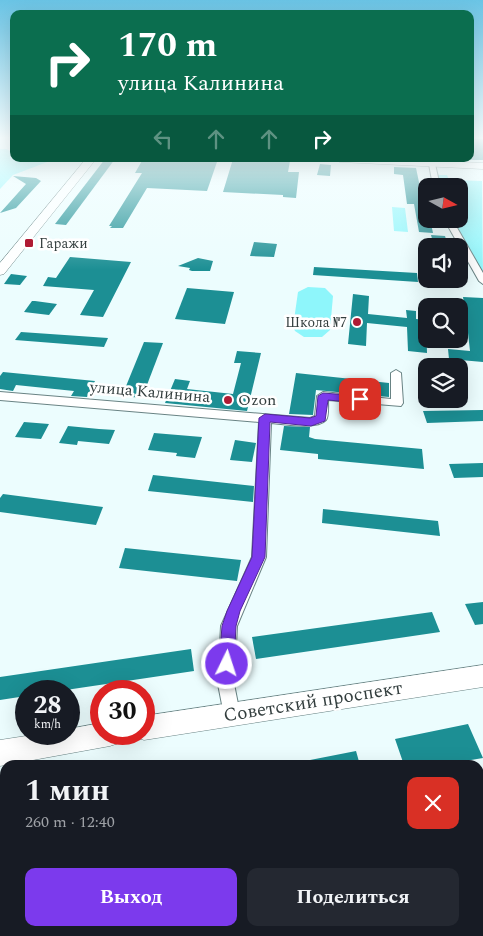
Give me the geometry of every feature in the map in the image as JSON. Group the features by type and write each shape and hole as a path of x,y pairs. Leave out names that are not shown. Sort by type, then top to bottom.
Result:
{"street":[{"path":"0,271 72,183"},
{"path":"453,228 483,281"},
{"name":"улица Калинина","path":"0,396 311,422 321,418 323,396 397,403 396,373"},
{"path":"231,714 226,684 229,626 259,557 265,418"},
{"name":"Советский проспект","path":"155,726 483,676"},
{"path":"0,753 90,737"}],"shaded area":[{"path":"0,183 6,183 0,189"},
{"path":"468,183 482,183 483,281 468,254 468,238 459,238 453,228 468,228"},
{"path":"392,207 405,208 408,232 394,231"},
{"path":"308,287 325,288 333,296 330,330 322,337 304,337 295,331 293,327 298,292"}],"building":[{"path":"24,183 39,183 16,208 0,213 26,184"},
{"path":"87,183 97,183 66,225 55,224"},
{"path":"136,183 210,183 207,191 147,188 123,228 110,228 112,226 109,226"},
{"path":"226,183 298,183 296,198 283,197 283,195 223,192"},
{"path":"404,183 418,183 418,226 414,204 407,204"},
{"path":"418,228 432,228 433,233 419,232"},
{"path":"431,235 445,236 446,238 432,238"},
{"path":"254,242 277,244 274,257 250,256"},
{"path":"70,257 131,262 103,317 80,315 94,290 43,286 48,277 56,278"},
{"path":"198,258 213,261 210,271 192,271 189,270 190,268 178,266"},
{"path":"314,267 417,273 418,282 313,275"},
{"path":"11,274 27,276 20,285 4,284"},
{"path":"187,288 234,292 225,324 175,319"},
{"path":"353,294 369,296 368,314 407,318 406,310 416,311 416,319 418,319 418,348 427,348 427,353 408,351 407,327 367,323 366,346 348,344"},
{"path":"463,297 483,298 483,362 468,361 468,358 449,358 448,349 470,351 468,298"},
{"path":"32,301 57,304 49,315 24,312"},
{"path":"21,332 108,338 104,347 15,340"},
{"path":"144,342 163,343 142,398 122,396"},
{"path":"237,351 261,353 247,411 165,403 175,379 190,381 187,389 233,394 241,363 234,363"},
{"path":"3,372 95,381 87,397 71,396 74,391 16,385 13,391 0,389 0,376"},
{"path":"296,373 389,383 389,397 316,390 313,415 289,414"},
{"path":"483,410 483,421 427,423 423,411"},
{"path":"24,422 49,424 41,439 15,437"},
{"path":"68,426 115,430 109,444 78,441 77,445 59,443"},
{"path":"284,426 310,427 309,437 315,439 422,449 424,469 318,459 318,454 280,450"},
{"path":"154,433 202,437 195,458 176,456 177,453 148,450"},
{"path":"235,440 256,443 252,462 230,460"},
{"path":"483,463 483,477 454,478 449,464"},
{"path":"153,475 254,486 253,502 148,491"},
{"path":"3,494 103,507 96,525 0,512 0,498"},
{"path":"323,509 438,521 440,536 322,523"},
{"path":"125,548 241,560 237,581 119,568"},
{"path":"483,602 483,624 475,625 465,604"},
{"path":"432,612 440,632 256,659 252,637"},
{"path":"191,649 194,671 133,680 90,680 90,686 80,688 80,680 15,680 15,698 0,700 0,677"},
{"path":"468,724 483,758 471,760 402,760 395,739"},
{"path":"356,751 359,760 310,760"}],"place":[{"name":"Гаражи","path":"29,243"},
{"name":"Школа №7","path":"357,322"},
{"name":"Ozon","path":"228,400"}],"route":[{"path":"227,664 229,626 259,557 265,418 311,422 321,418 323,396 360,399"}]}
